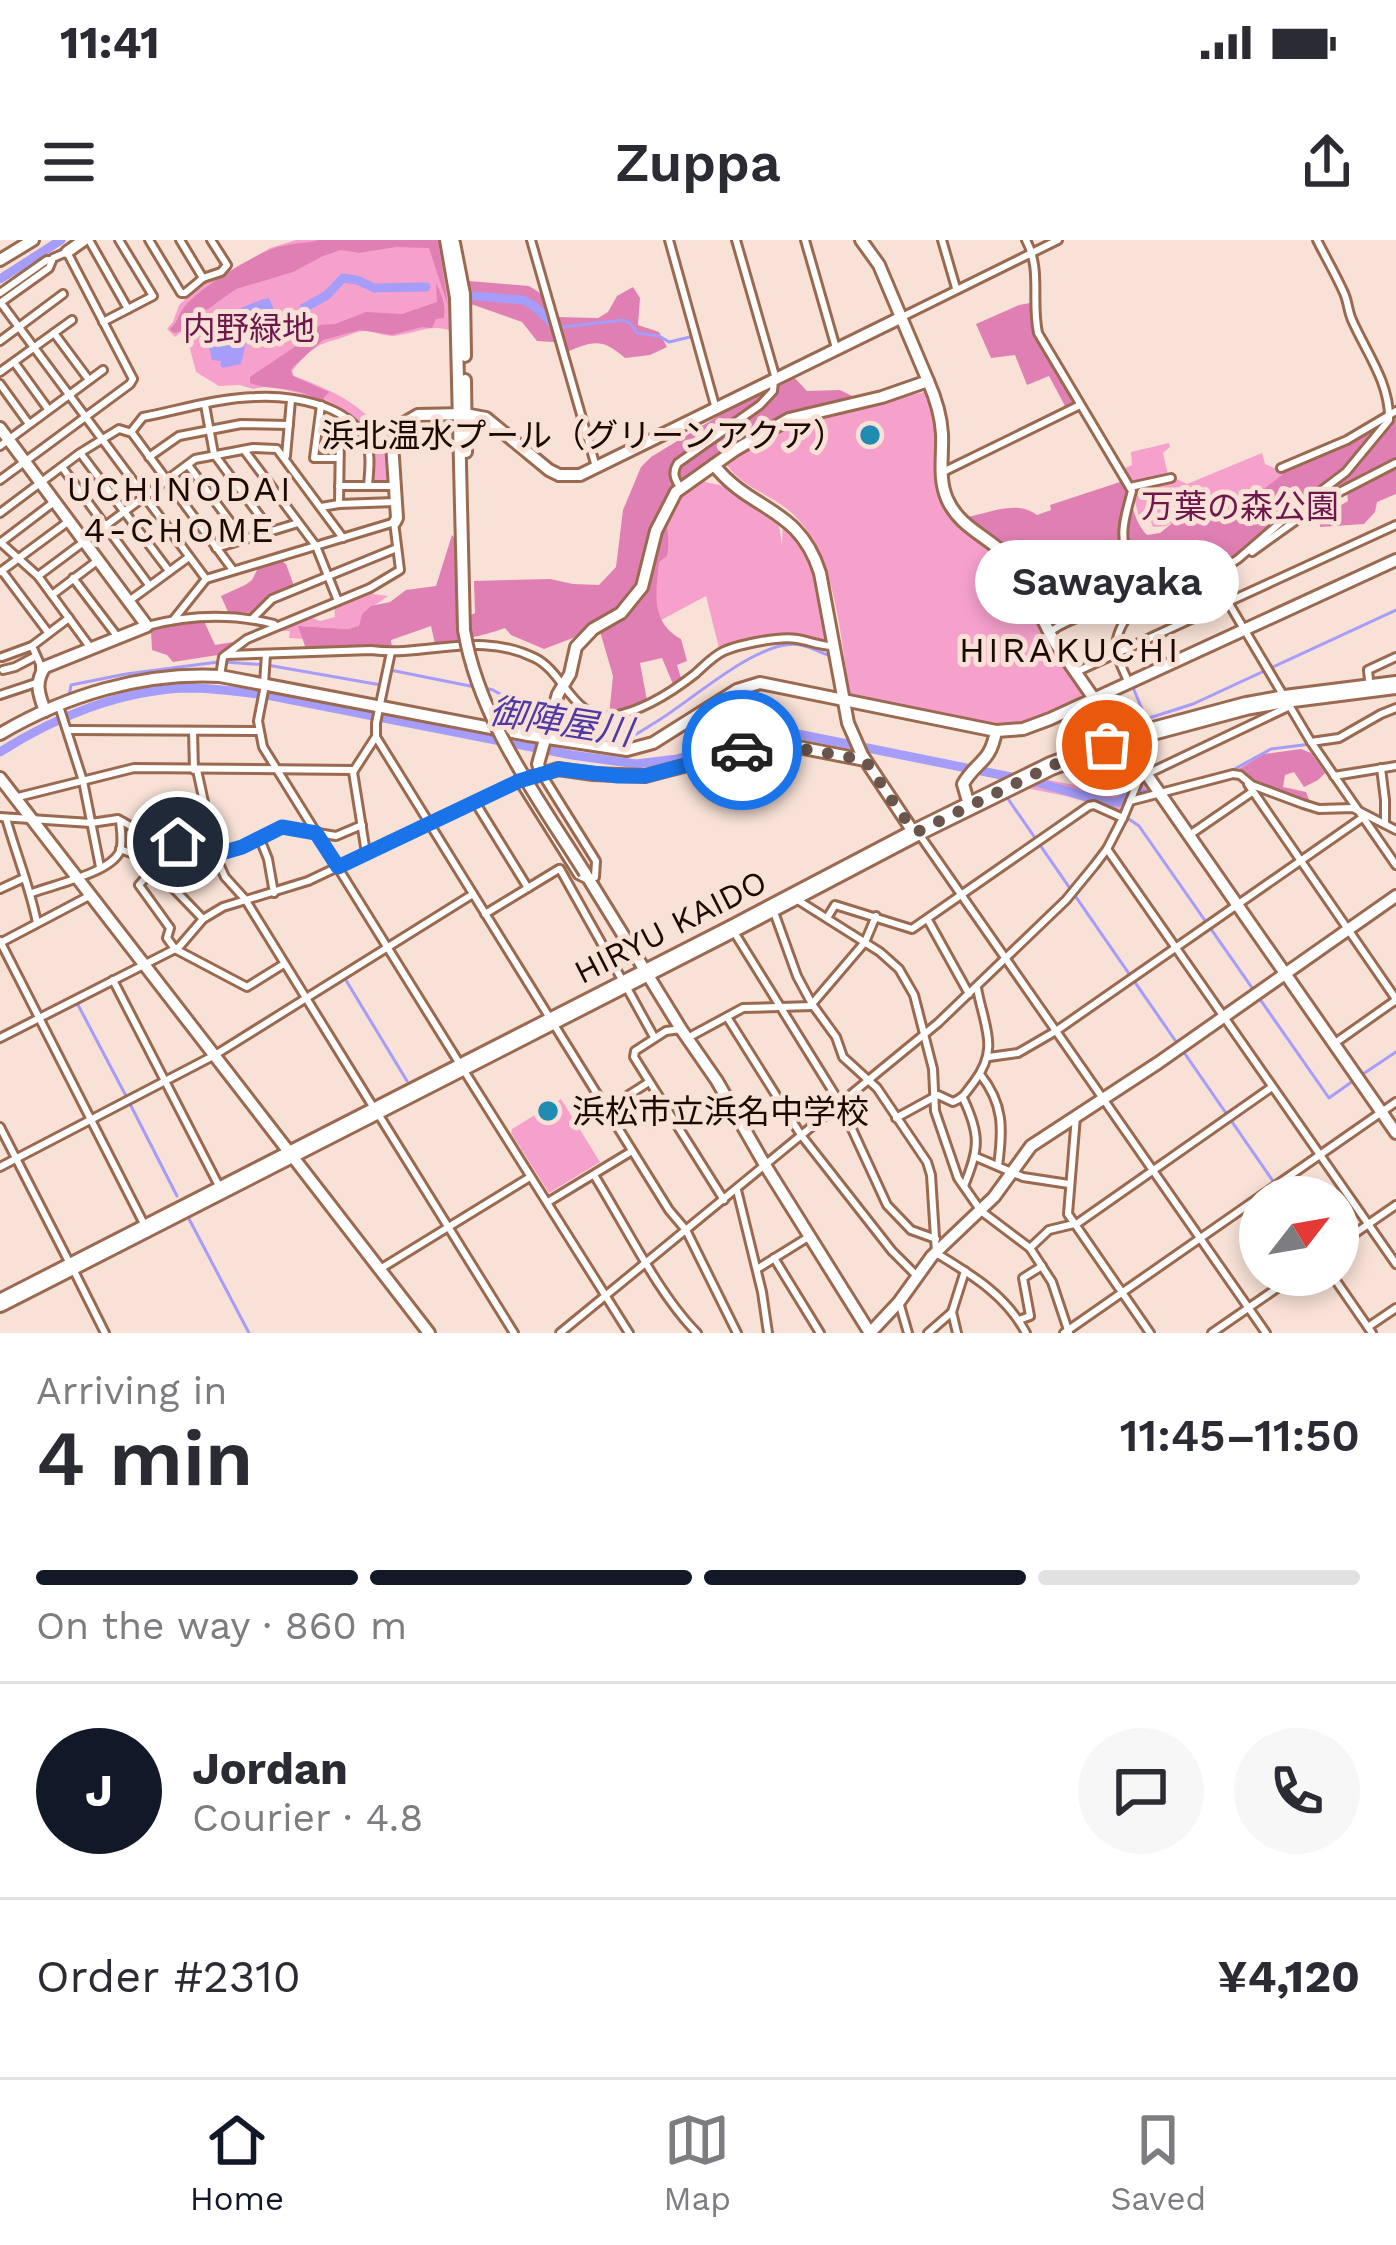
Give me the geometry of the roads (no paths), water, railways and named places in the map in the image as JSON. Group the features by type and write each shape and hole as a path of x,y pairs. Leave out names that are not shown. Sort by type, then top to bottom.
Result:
{"highway":[{"name":"HIRYU KAIDO","path":"648,968 793,897 968,798 1120,736 1369,680 1396,682"},
{"name":"HIRYU KAIDO","path":"1285,699 1396,682"},
{"name":"HIRYU KAIDO","path":"0,1299 1013,781"},
{"name":"HIRYU KAIDO","path":"70,1263 289,1151"}],"street":[{"path":"0,260 14,245 33,240"},
{"path":"128,309 86,240 60,253 49,268 0,303 206,579"},
{"path":"103,322 153,296 119,240"},
{"path":"149,240 181,293 226,265 211,240"},
{"path":"180,240 203,278"},
{"path":"450,240 464,294 461,414 467,630 496,713 870,1333 899,1302 936,1246 981,1210 1031,1146 1396,896"},
{"path":"532,240 596,467"},
{"path":"669,240 716,410"},
{"path":"680,488 674,476 678,463 773,391 775,380 736,240"},
{"path":"805,240 836,348"},
{"path":"861,240 879,265 941,419 941,473 953,511 1017,568 1048,633 1396,1132"},
{"path":"942,240 956,290"},
{"path":"1026,240 1036,271 1038,333 1132,491 1125,546 1150,580 1118,599 1120,609"},
{"path":"220,676 223,658 247,639 400,570 392,443 401,425 418,415 487,418 540,463 560,475 580,475 1058,240"},
{"path":"1317,240 1393,413"},
{"path":"0,480 133,381 68,252"},
{"path":"0,292 52,260"},
{"path":"0,341 63,294"},
{"path":"0,372 71,320"},
{"path":"54,333 89,380"},
{"path":"14,362 48,409"},
{"path":"103,370 3,438 147,626"},
{"path":"591,875 596,861 538,764 576,647 584,636 621,613 642,587 656,531 669,503 680,488 789,419 928,381"},
{"path":"0,384 29,424"},
{"path":"134,433 142,417 256,396 332,407 362,433 368,446 368,486"},
{"path":"291,400 282,449 285,459 343,538"},
{"path":"205,405 214,454 271,531"},
{"path":"321,405 314,458 339,458"},
{"path":"941,473 1080,405"},
{"path":"1281,468 1347,440 1393,413"},
{"path":"1238,559 1346,472 1393,413"},
{"path":"339,504 340,434 348,420"},
{"path":"148,457 173,438 250,423 289,425"},
{"path":"0,513 116,429 134,433 232,570"},
{"path":"38,576 188,464 214,454 282,449"},
{"path":"244,450 316,547 338,601"},
{"path":"80,452 169,571"},
{"path":"1129,683 1115,638 1130,613 1213,575 1262,547 1326,499 1396,463"},
{"path":"188,464 243,539"},
{"path":"714,465 727,481 785,518 804,538 820,573 854,740 1266,1333"},
{"path":"62,466 149,585"},
{"path":"1130,487 1171,478"},
{"path":"339,486 395,486"},
{"path":"54,502 0,543 38,576 90,647"},
{"path":"321,507 397,502"},
{"path":"48,632 1,572 69,521"},
{"path":"174,619 206,579 395,522"},
{"path":"216,548 298,523"},
{"path":"1076,672 1396,525"},
{"path":"253,618 272,599 398,548"},
{"path":"129,601 189,557"},
{"path":"52,595 98,560"},
{"path":"0,734 101,690 140,680 194,675 220,676 378,714 543,745 640,748 737,690 760,683 996,731 1023,729 1396,560"},
{"path":"1213,575 1311,743 1396,865"},
{"path":"73,578 117,636"},
{"path":"1048,633 1099,610 1130,613"},
{"path":"2,657 32,646 69,618"},
{"path":"0,695 39,679 46,665 174,619 253,618 277,625"},
{"path":"226,655 266,661 470,643 503,646 548,664 576,702 588,711 611,716 656,700 727,650 785,638 833,646"},
{"path":"32,646 40,664 38,693 45,712"},
{"path":"366,853 354,770 376,737 391,652"},
{"path":"3,670 36,656"},
{"path":"1369,680 1368,670 1396,657"},
{"path":"266,661 259,731 263,747 629,1333"},
{"path":"560,1333 924,1035 1006,959 1107,849 1143,768 1285,699"},
{"path":"60,708 83,782 100,867"},
{"path":"1311,743 1339,738 1396,709"},
{"path":"68,728 259,731"},
{"path":"194,731 195,770 225,878 245,901 514,1333"},
{"path":"968,798 963,784 987,759 996,731"},
{"path":"376,737 632,1151 686,1229 736,1333"},
{"path":"0,1038 175,949 203,919 226,906 338,867 541,772 559,769 645,776 769,747 864,757"},
{"path":"1334,776 1396,766"},
{"path":"1381,768 1385,825"},
{"path":"14,798 123,769 354,770"},
{"path":"827,918 835,905 912,929 1089,806 1130,802 1233,774 1319,809 1353,808 1396,830"},
{"path":"0,778 429,1333"},
{"path":"519,781 578,875 591,875"},
{"path":"1247,781 1396,1000 1334,1043"},
{"path":"1190,836 1252,792"},
{"path":"475,802 528,888"},
{"path":"142,831 172,816 204,812"},
{"path":"989,1057 1018,1053 1056,1031 1360,814"},
{"path":"38,923 32,893 3,818 120,821 215,854 282,827 336,836 362,825"},
{"path":"32,893 78,878 117,856 120,821"},
{"path":"260,839 274,893"},
{"path":"120,849 154,868 203,919"},
{"path":"1107,849 1396,1264"},
{"path":"485,914 570,862"},
{"path":"154,868 139,886 170,928 166,938 175,949 248,987 284,964"},
{"path":"560,868 654,1037"},
{"path":"0,889 23,878"},
{"path":"0,1167 215,1055 473,895"},
{"path":"91,896 0,942 143,1222"},
{"path":"793,897 866,942 899,969 914,995 933,1069 935,1111 964,1187 981,1210 1030,1248 1052,1282 1067,1332 1396,1102"},
{"path":"772,907 797,976 836,1037 843,1057 877,1088 927,1162 936,1246"},
{"path":"724,1200 633,1054 666,1030 687,1032 743,1008 812,1005 866,942 876,916"},
{"path":"928,920 969,994"},
{"path":"732,929 840,1103 887,1205 911,1230 998,1295 1026,1333"},
{"path":"113,980 218,1184"},
{"path":"896,1118 934,1096 953,1102 963,1098 980,1074 989,1046 977,987"},
{"path":"728,1017 801,1136 917,1276"},
{"path":"980,1074 999,1107 998,1166"},
{"path":"607,1109 649,1082"},
{"path":"1030,1248 1049,1230 1074,1225 1272,1087"},
{"path":"963,1098 974,1125 976,1157 964,1187"},
{"path":"1076,1116 1067,1208 1150,1333"},
{"path":"0,1127 105,1333"},
{"path":"547,1203 632,1151"},
{"path":"976,1157 1011,1173 1069,1184"},
{"path":"594,1175 646,1262 698,1333"},
{"path":"380,1269 530,1177"},
{"path":"737,1189 768,1333"},
{"path":"1359,1230 1396,1205"},
{"path":"757,1269 810,1236"},
{"path":"774,1258 820,1333"},
{"path":"1019,1320 1030,1316 1023,1278 1042,1267"},
{"path":"957,1333 952,1312 965,1271"},
{"path":"1212,1333 1265,1296"},
{"path":"1347,1296 1370,1330 1396,1308"},
{"path":"899,1302 908,1333"},
{"path":"928,1333 952,1312"}],"waterway":[{"path":"0,279 61,240"},
{"path":"304,308 327,295 343,278 374,288 426,287"},
{"path":"475,296 523,300 556,327"},
{"path":"562,327 623,320 637,333 669,342 690,337"},
{"name":"御陣屋川","path":"1132,685 1146,719 1193,704 1396,610"},
{"path":"608,742 641,731 765,651 801,645 828,655"},
{"path":"69,697 71,685 218,662"},
{"path":"224,662 382,682"},
{"path":"390,670 475,687"},
{"name":"御陣屋川","path":"0,752 89,708 138,694 198,688 272,696 636,764 677,759 747,736 788,732 1118,802 1125,798 1150,737"},
{"path":"484,688 545,719"},
{"path":"553,723 599,740"},
{"path":"1164,788 1231,771 1271,749 1311,744"},
{"path":"1128,793 1149,790"},
{"path":"1006,796 1177,1043"},
{"path":"1104,802 1139,826 1329,1098 1353,1081"},
{"path":"344,977 407,1081"},
{"path":"0,1043 77,1003 126,1096"},
{"path":"252,1029 274,1015"},
{"path":"1183,1051 1269,1176"},
{"path":"1363,1074 1396,1052"},
{"path":"130,1096 160,1080"},
{"path":"129,1102 177,1196"},
{"path":"188,1217 249,1333"}],"place":[{"name":"浜北温水プール（グリーンアクア）","path":"870,435"},
{"name":"Sawayaka","path":"1107,745"},
{"name":"浜松市立浜名中学校","path":"548,1111"}],"district":[{"name":"UCHINODAI 4-CHOME","path":"180,508"},
{"name":"HIRAKUCHI","path":"1070,649"}],"park label":[{"name":"内野緑地","path":"249,328"},
{"name":"万葉の森公園","path":"1240,506"}]}
